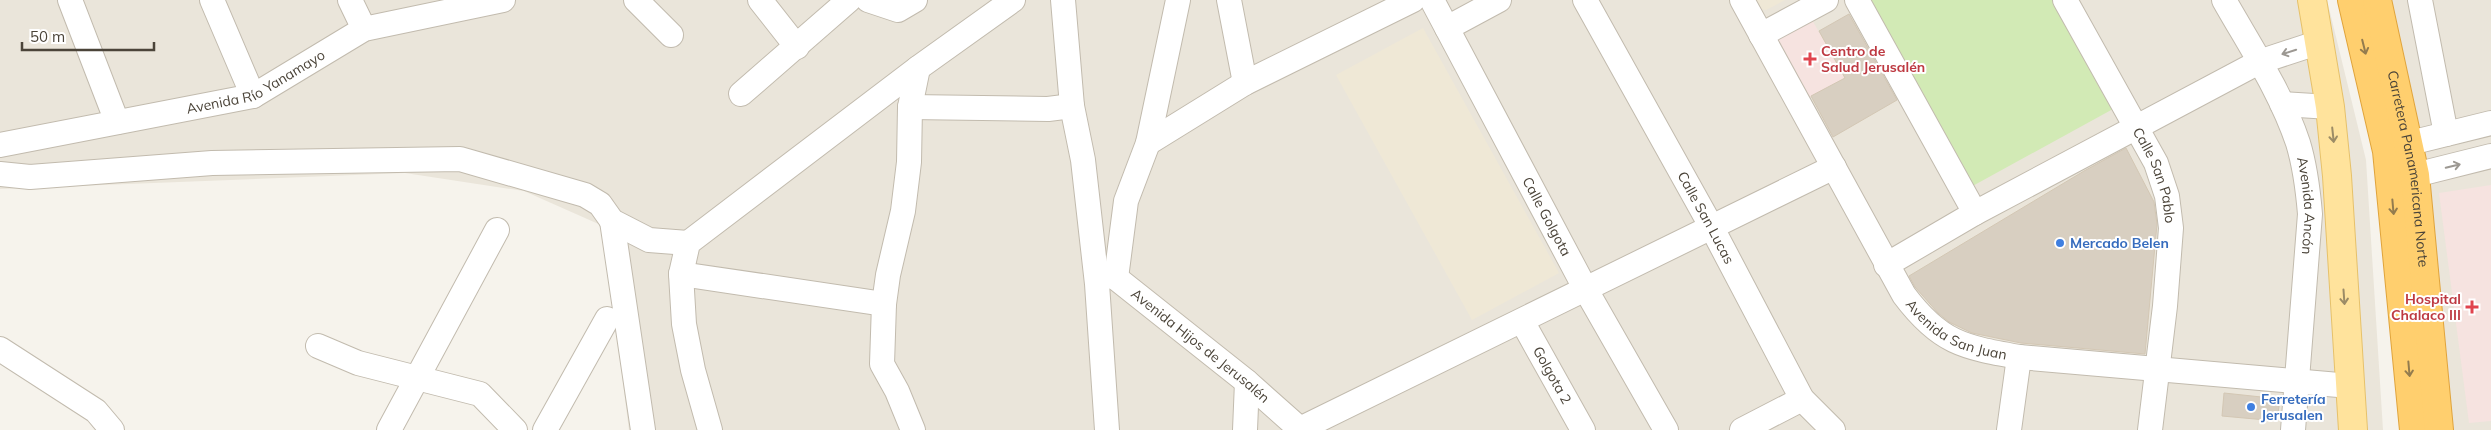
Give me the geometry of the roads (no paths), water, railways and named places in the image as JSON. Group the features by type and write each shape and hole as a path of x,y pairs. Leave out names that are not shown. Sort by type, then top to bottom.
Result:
{"highway":[{"name":"Carretera Panamericana Norte","path":"2352,0 2387,151 2414,430"},
{"name":"Carretera Panamericana Norte","path":"2377,0 2410,143 2415,176 2439,430"}],"main road":[{"path":"2312,0 2330,107 2353,430"}],"street":[{"path":"70,0 117,122"},
{"path":"212,0 253,96"},
{"path":"350,0 364,29"},
{"path":"636,0 671,35"},
{"path":"760,0 797,47"},
{"path":"741,94 849,0"},
{"path":"868,0 898,10 915,0"},
{"path":"612,221 650,240 688,242 918,68 1013,0"},
{"path":"1063,0 1072,106 1106,274 1105,372 1107,430"},
{"path":"1106,274 1126,201 1148,143 1178,0"},
{"path":"1229,0 1245,83"},
{"path":"1148,143 1245,83 1413,0"},
{"name":"Calle Golgota","path":"1432,0 1586,290 1666,430"},
{"path":"1447,28 1499,0"},
{"name":"Calle San Lucas","path":"1585,0 1711,226 1802,399 1833,430"},
{"name":"Avenida San Juan","path":"1742,0 1886,266 1920,317 1941,334 1974,349 2020,357 2350,386"},
{"path":"1762,35 1826,0"},
{"path":"1858,0 1975,213"},
{"name":"Calle San Pablo","path":"2065,0 2156,163 2167,196 2170,228 2165,306 2150,430"},
{"name":"Avenida Ancón","path":"2224,0 2282,104 2298,143 2307,180 2310,214 2293,430"},
{"path":"2420,0 2446,134"},
{"name":"Avenida Río Yanamayo","path":"0,145 253,96 364,29 490,1"},
{"path":"1886,266 1975,213 2259,62 2320,42"},
{"path":"912,430 897,391 882,364 884,304 888,275 903,211 909,162 910,107 918,68"},
{"path":"2282,104 2330,107"},
{"path":"910,107 1048,109 1072,106"},
{"path":"2410,143 2491,123"},
{"path":"2415,176 2491,156"},
{"path":"0,174 30,178 212,163 460,159 585,195 600,204 612,221 643,430"},
{"path":"1300,430 1522,322 1711,226 1834,168"},
{"path":"389,430 497,230"},
{"path":"688,242 681,274 684,324 692,370 710,430"},
{"path":"681,274 884,304"},
{"name":"Avenida Hijos de Jerusalén","path":"1106,274 1247,382 1300,430"},
{"path":"545,430 607,319"},
{"name":"Golgota 2","path":"1522,322 1583,430"},
{"path":"318,346 358,363 458,386 480,394 515,430"},
{"path":"0,349 90,420 112,430"},
{"path":"2009,430 2020,357"},
{"path":"1245,430 1247,382"},
{"path":"1742,430 1802,399"}],"place":[{"name":"Centro de Salud Jerusalén","path":"1810,59"},
{"name":"Mercado Belen","path":"2060,243"},
{"name":"Hospital Chalaco III","path":"2472,307"},
{"name":"Ferretería Jerusalen","path":"2251,407"}]}
